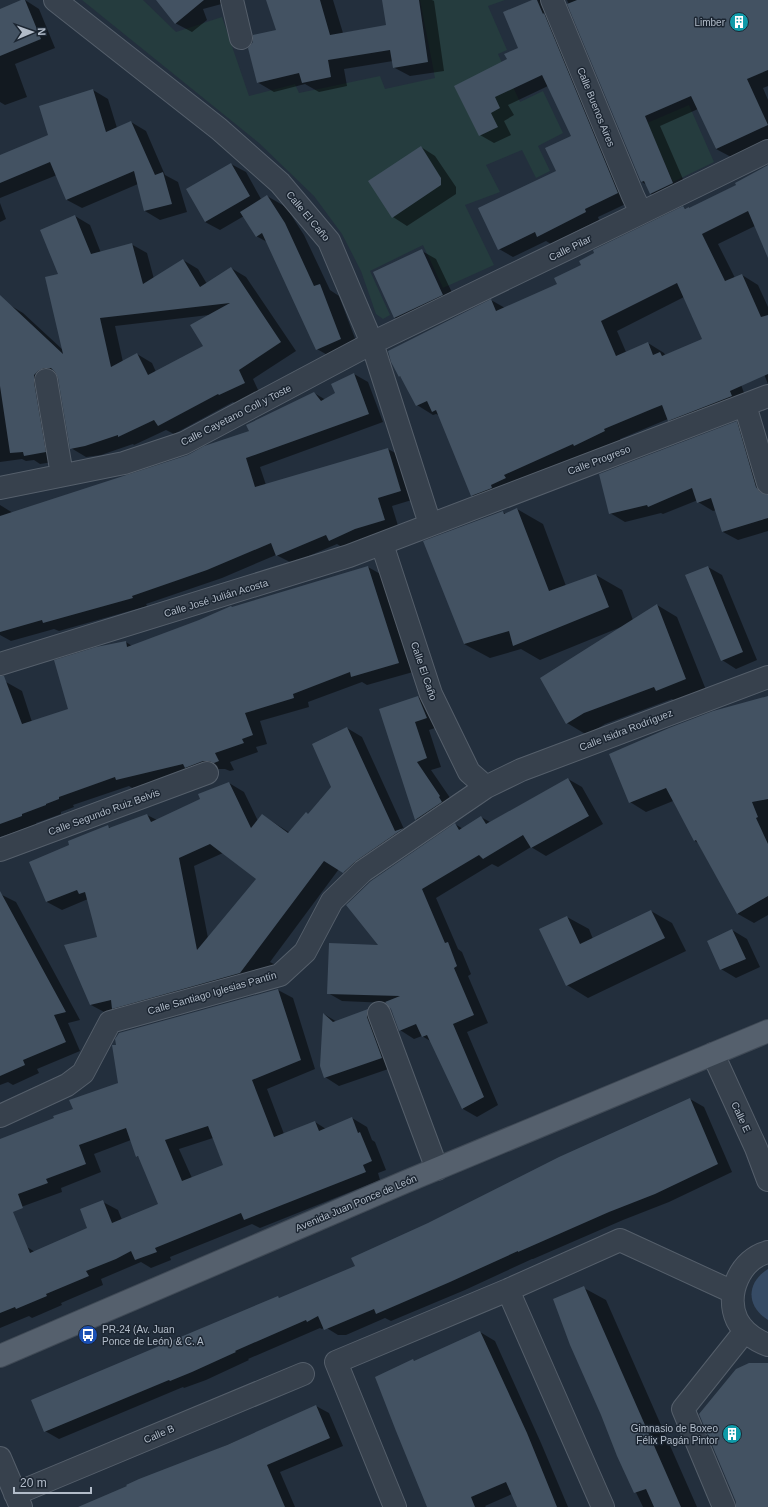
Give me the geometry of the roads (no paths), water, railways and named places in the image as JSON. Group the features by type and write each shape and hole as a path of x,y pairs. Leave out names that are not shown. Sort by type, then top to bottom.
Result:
{"main road":[{"name":"Avenida Juan Ponce de León","path":"0,1356 436,1168 768,1031"}],"street":[{"name":"Calle El Caño","path":"55,0 219,130 280,183 330,241 372,344 430,524"},
{"path":"232,0 241,38"},
{"name":"Calle Buenos Aires","path":"552,0 633,196 642,214"},
{"name":"Calle Pilar","path":"372,344 642,214 768,151"},
{"name":"Calle Cayetano Coll y Toste","path":"0,488 124,463 184,443 372,344"},
{"path":"46,380 62,475"},
{"name":"Calle Progreso","path":"430,524 768,396"},
{"path":"745,405 768,482"},
{"name":"Calle José Julián Acosta","path":"0,664 225,595 382,544 430,524"},
{"name":"Calle El Caño","path":"382,544 431,694 469,772 486,787"},
{"name":"Calle Isidra Rodríguez","path":"486,787 521,770 768,677"},
{"name":"Calle Segundo Ruiz Belvis","path":"0,850 207,773"},
{"name":"Calle Santiago Iglesias Pantín","path":"0,1116 67,1085 83,1073 110,1022 280,975 305,952 332,901 363,871 486,787"},
{"path":"378,1014 436,1168"},
{"name":"Calle E","path":"713,1054 756,1148 768,1180"},
{"path":"394,1507 336,1362 508,1290 620,1240 733,1292"},
{"path":"768,1252 754,1258 744,1268 736,1279 733,1292 733,1306 737,1320 745,1331 756,1340 768,1345"},
{"path":"508,1290 603,1507"},
{"path":"724,1507 683,1409 745,1331"},
{"name":"Calle B","path":"18,1501 303,1374"},
{"path":"0,1458 18,1501"}],"water":[{"path":"768,1269 768,1320 756,1308 752,1294 756,1281"}],"place":[{"name":"Limber","path":"739,22"},
{"name":"PR-24 (Av. Juan Ponce de León) & C. A","path":"88,1335"},
{"name":"Gimnasio de Boxeo Félix Pagán Pintor","path":"732,1434"}]}
